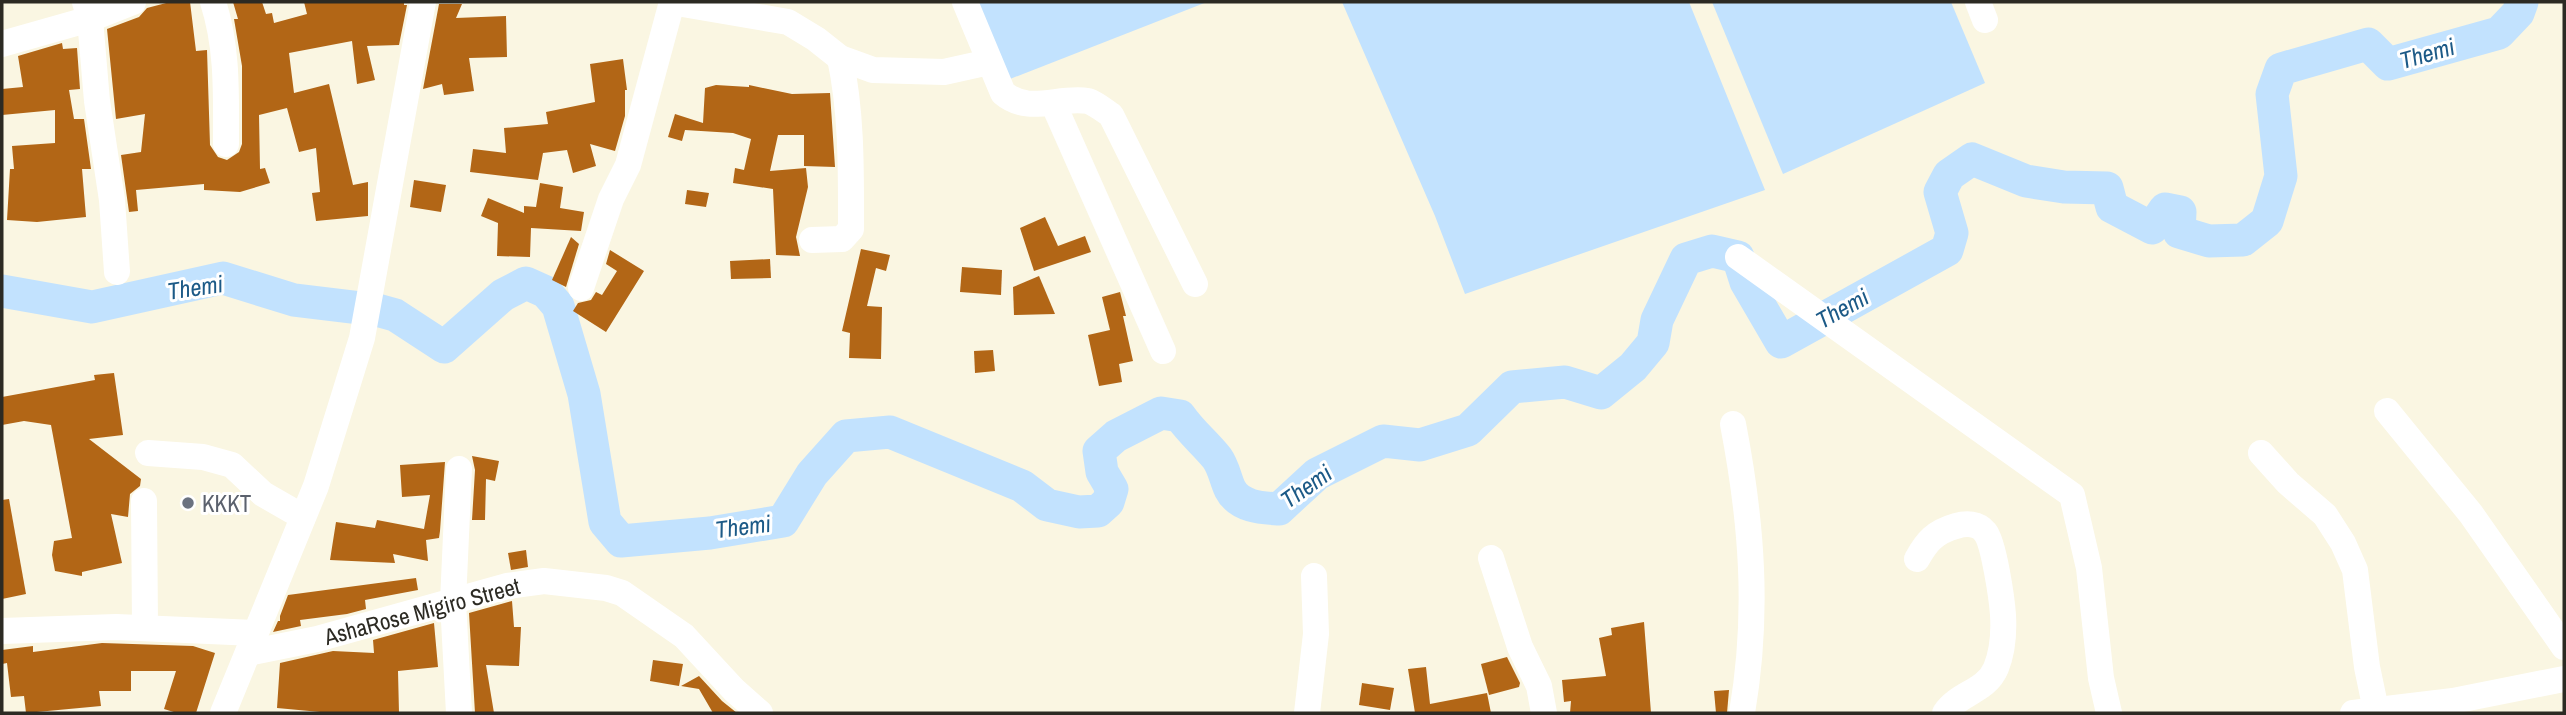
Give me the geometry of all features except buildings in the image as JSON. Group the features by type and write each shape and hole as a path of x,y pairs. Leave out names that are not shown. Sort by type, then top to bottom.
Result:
{"street":[{"path":"2,44 88,10 133,2"},
{"path":"213,2 221,29 225,61 226,144"},
{"path":"223,713 316,486 362,338 423,2"},
{"path":"581,288 611,200 628,165 672,2 788,22 840,58 873,70 944,72 989,62"},
{"path":"965,2 1003,93 1011,100 1035,105 1089,101 1111,115 1195,284"},
{"path":"88,10 97,101 112,200 117,272"},
{"path":"812,240 842,239 851,229 850,140 840,58"},
{"path":"1053,103 1163,351"},
{"path":"1738,257 2072,495 2089,568 2101,678 2109,713"},
{"path":"2387,411 2471,514 2564,647"},
{"path":"1733,424 1746,507 1754,611 1749,674 1742,713"},
{"path":"148,453 203,457 232,465 262,494 303,517"},
{"path":"2261,453 2288,483 2325,515 2343,543 2355,570 2367,667 2365,712 2465,699 2564,679"},
{"path":"459,469 453,602 459,713"},
{"path":"144,501 145,627"},
{"path":"1917,559 1928,539 1941,531 1975,524 1984,530 1990,540 1996,570 2003,616 2001,645 1995,669 1985,685 1952,704 1945,713"},
{"path":"1491,558 1520,647 1539,687 1544,713"},
{"path":"1307,713 1316,634 1314,576"},
{"name":"AshaRose Migiro Street","path":"2,631 145,627 252,643 317,639 507,586 544,581 606,588 622,593 684,636 734,690 760,713"}],"water":[{"path":"977,2 1207,2 1010,79"},
{"path":"1342,2 1689,2 1765,190 1465,294 1435,216"},
{"path":"1712,2 1951,2 1985,83 1783,174"}],"waterway":[{"name":"Themi","path":"2,291 92,307 223,278 294,300 377,310 395,315 444,347 503,295 526,283 546,292 558,306 584,394 605,522 621,541 710,533 783,521 812,474 846,436 890,432 1022,486 1047,505 1079,512 1098,511 1108,502 1112,489 1102,472 1099,451 1116,436 1161,413 1180,416 1217,458 1230,489 1239,500 1279,509 1317,474 1383,441 1420,445 1468,430 1512,387 1565,382 1601,393 1633,367 1653,343 1657,320 1686,259 1712,251 1738,257 1746,282 1781,342 1947,250 1952,233 1940,192 1949,175 1972,159 2026,181 2064,187 2107,188 2112,207 2152,228 2165,209 2180,212 2179,232 2209,241 2243,240 2267,221 2281,176 2272,94 2281,69 2368,44 2388,64 2499,33 2518,13 2522,2"}],"place":[{"name":"KKKT","path":"188,503"}]}
